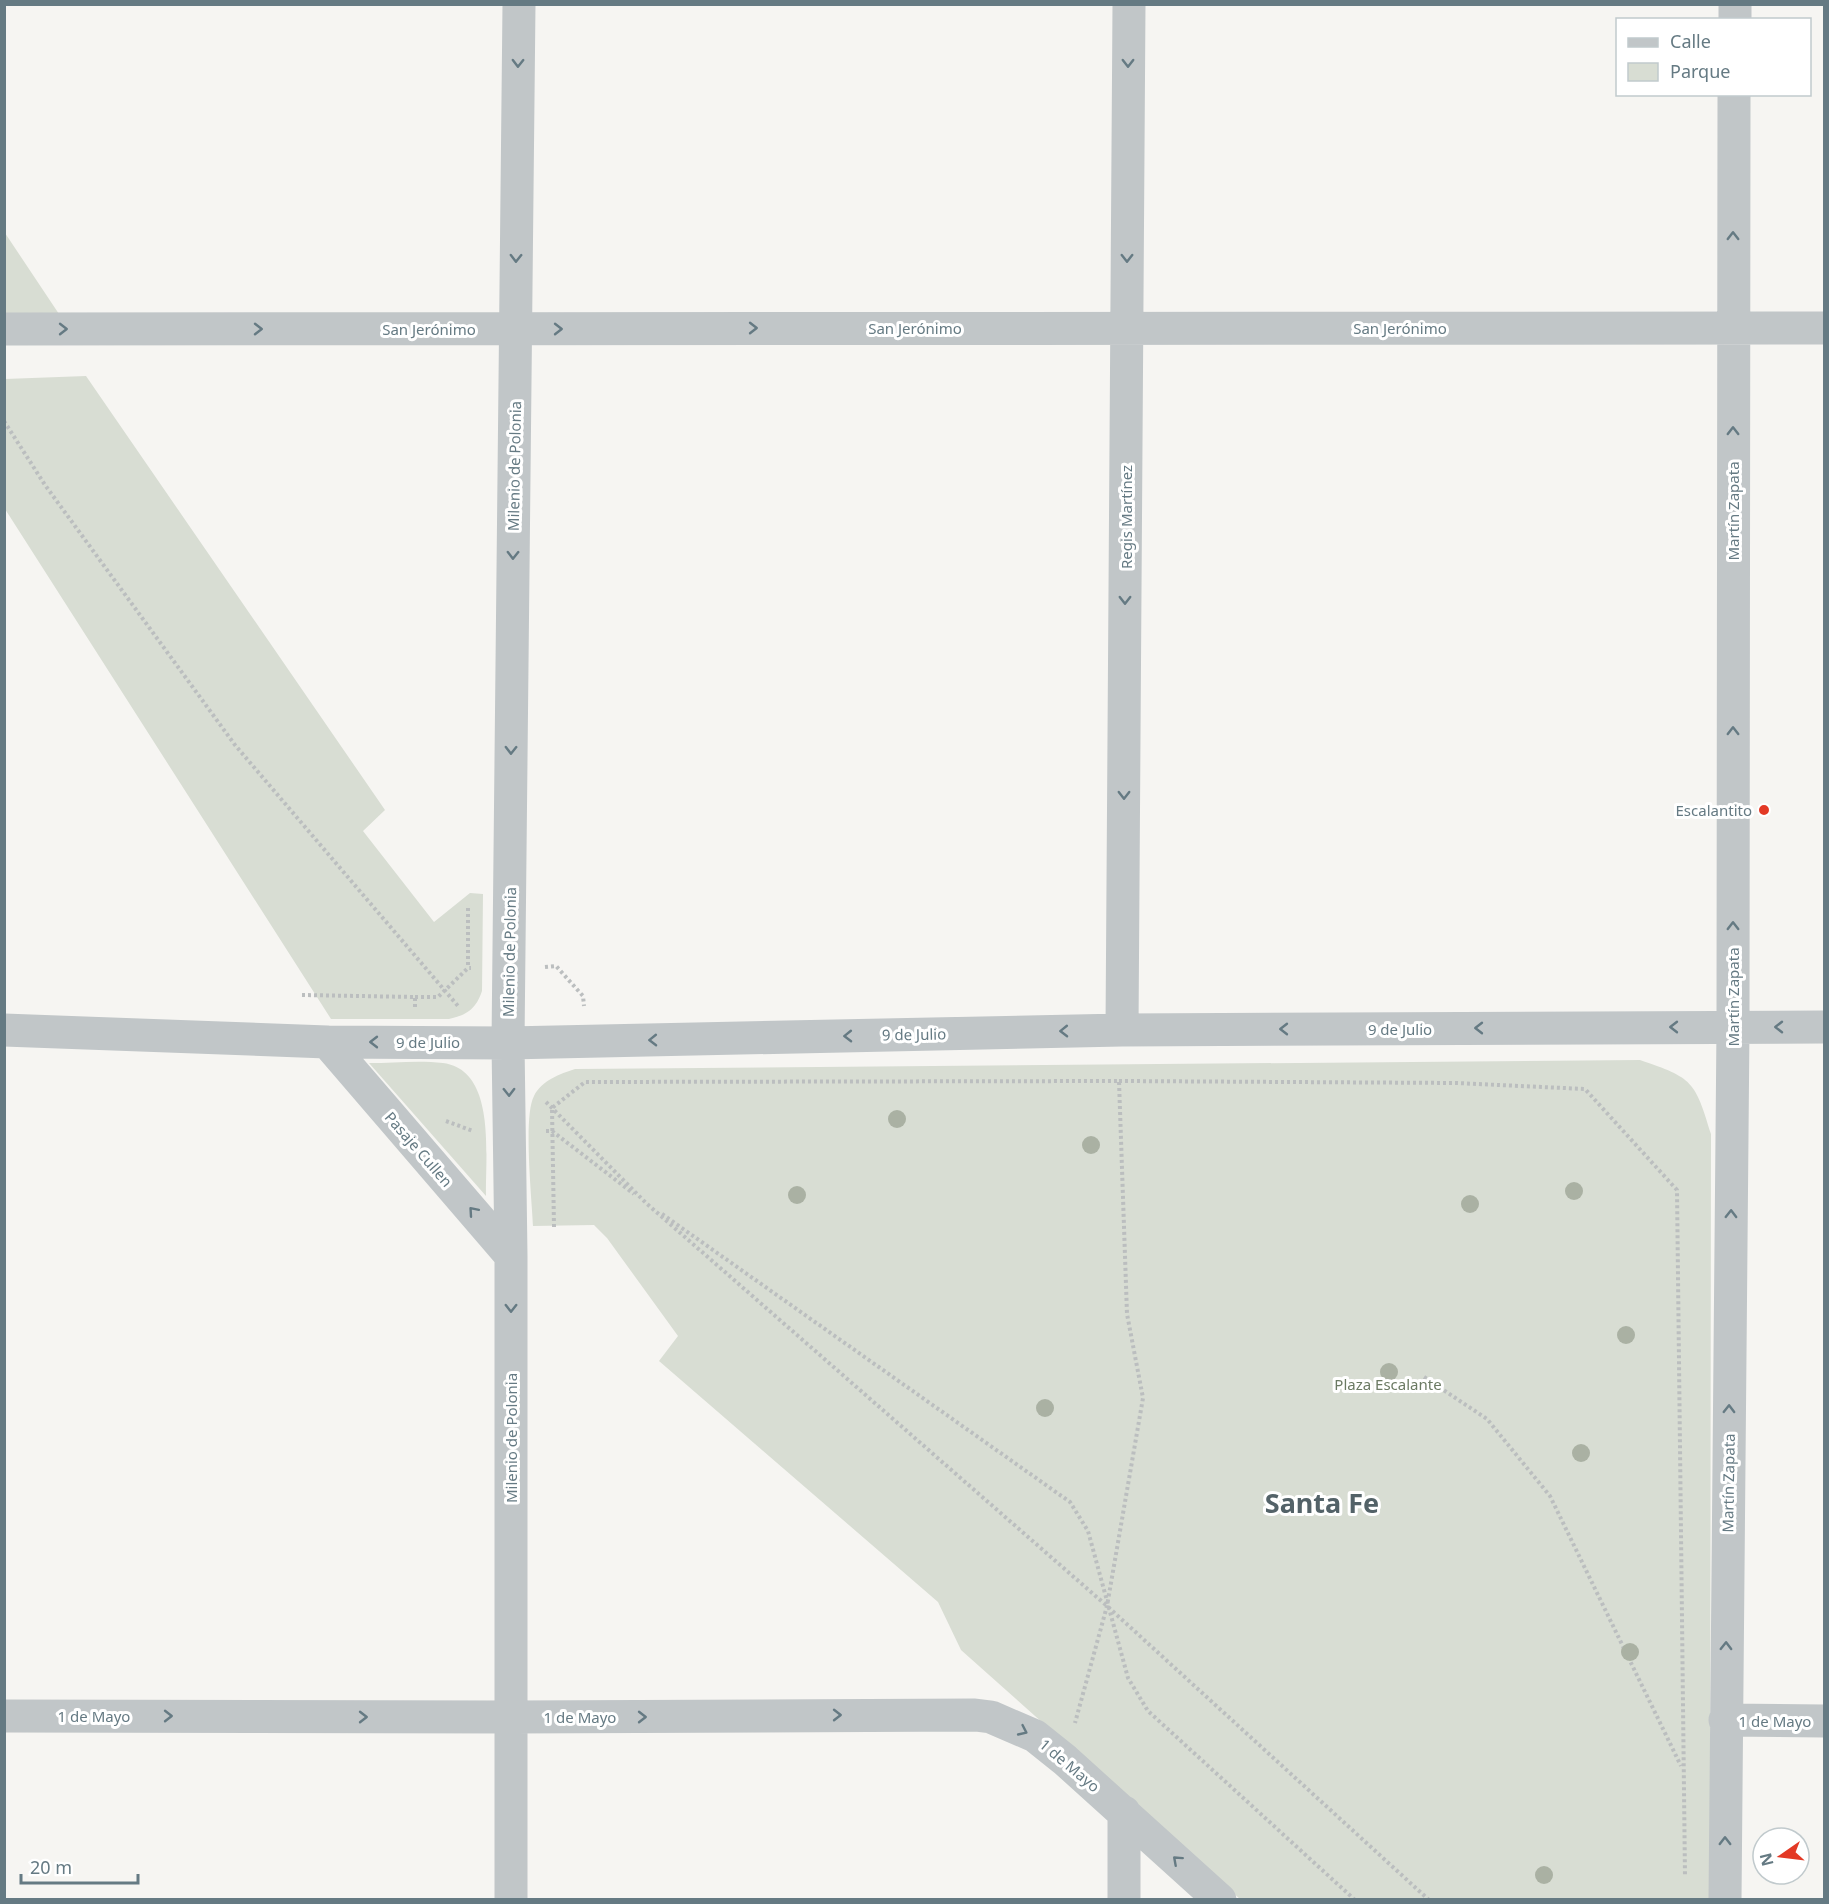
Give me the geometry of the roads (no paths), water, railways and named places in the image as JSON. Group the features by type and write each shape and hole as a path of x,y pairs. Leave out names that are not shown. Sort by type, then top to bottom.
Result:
{"street":[{"name":"Milenio de Polonia","path":"511,1899 510,1132 502,1049 516,329 519,4"},
{"name":"Regis Martínez","path":"1122,1030 1129,4"},
{"name":"Martín Zapata","path":"1725,1899 1733,1027 1734,96"},
{"name":"San Jerónimo","path":"4,329 1824,328"},
{"name":"9 de Julio","path":"4,1029 327,1042 414,1042 502,1049 1122,1030 1824,1027"},
{"name":"Pasaje Cullen","path":"327,1042 511,1256"},
{"name":"1 de Mayo","path":"4,1716 512,1718 975,1715 991,1717 1035,1736 1124,1812"},
{"name":"1 de Mayo","path":"1725,1720 1824,1721"},
{"path":"1124,1812 1124,1899"},
{"path":"1124,1812 1220,1899"}],"place":[{"name":"Escalantito","path":"1764,810"}],"district":[{"name":"Santa Fe","path":"1322,1502"}],"park label":[{"name":"Plaza Escalante","path":"1388,1384"}]}
